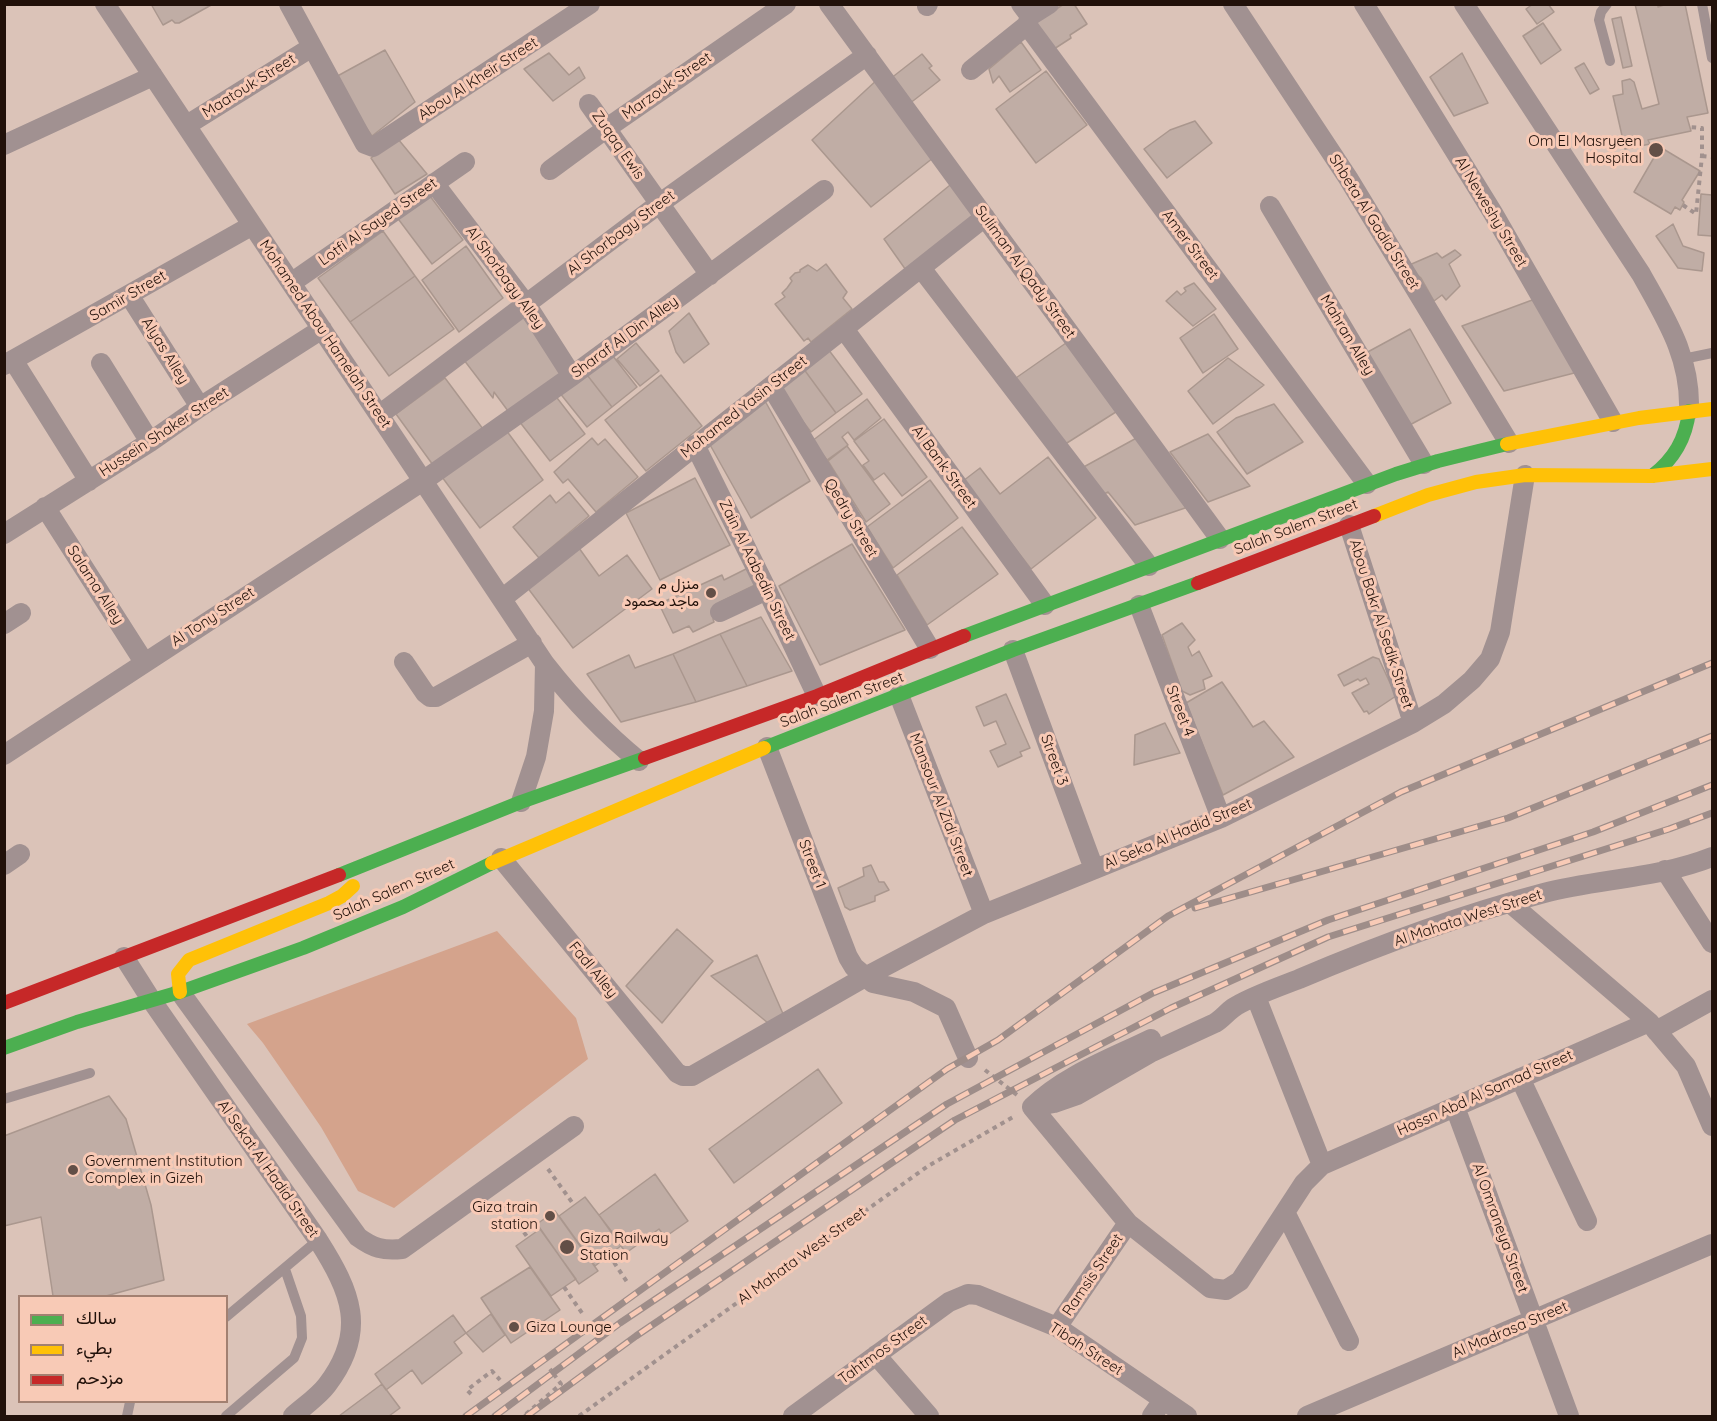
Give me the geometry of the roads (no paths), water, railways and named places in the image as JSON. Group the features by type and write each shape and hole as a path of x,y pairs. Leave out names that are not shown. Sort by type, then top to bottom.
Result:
{"highway":[{"name":"Salah Salem Street","path":"4,1003 363,866 521,802 817,696 1045,605 1424,464 1509,443 1613,422 1713,409"},
{"path":"1653,476 1672,459 1680,448 1685,436 1689,411"},
{"name":"Salah Salem Street","path":"4,1048 77,1022 180,992 303,948 403,907 501,858 767,747 1014,650 1451,488 1525,475 1653,476 1713,469"},
{"path":"180,992 176,980 177,974 180,967 189,960 329,903 352,887 363,866"}],"street":[{"name":"Mohamed Abou Hamelah Street","path":"105,4 545,664 596,724 639,761"},
{"name":"Abou Al Kheir Street","path":"312,47 365,144 373,147 590,4"},
{"name":"Marzouk Street","path":"550,170 786,4"},
{"name":"Suliman Al Qady Street","path":"829,4 1220,539"},
{"path":"971,70 1026,15 1049,4"},
{"name":"Shbeta Al Gadid Street","path":"1233,4 1348,178 1509,443"},
{"name":"Al Neweshy Street","path":"1364,4 1493,213 1613,422"},
{"path":"1464,4 1641,274 1678,344 1689,393 1689,411"},
{"path":"294,6 312,47"},
{"name":"Amer Street","path":"1026,15 1367,484"},
{"name":"Maatouk Street","path":"187,125 312,47"},
{"name":"Al Shorbagy Street","path":"379,415 659,204 867,55"},
{"path":"7,138 153,76"},
{"name":"Zuqaq Ewis","path":"589,104 710,275"},
{"name":"Lotfi Al Sayed Street","path":"291,283 465,162"},
{"name":"Al Shorbagy Alley","path":"434,183 526,304 572,376"},
{"name":"Sharaf Al Din Alley","path":"423,481 572,376 824,190"},
{"name":"Mahran Alley","path":"1270,206 1424,464"},
{"name":"Mohamed Yasin Street","path":"503,598 985,217"},
{"name":"Samir Street","path":"9,362 251,226"},
{"path":"921,267 1149,566"},
{"name":"Alyas Alley","path":"129,295 200,407"},
{"name":"Hussein Shaker Street","path":"4,534 150,442 322,328"},
{"name":"Al Bank Street","path":"844,329 1045,605"},
{"path":"9,362 88,481"},
{"path":"101,363 150,442"},
{"name":"Qedry Street","path":"771,386 930,649"},
{"name":"Zain Al Aabedin Street","path":"696,446 817,696"},
{"name":"Al Seka Al Hadid Street","path":"687,1077 698,1073 865,977 984,914 1221,818 1413,723 1444,704 1472,680 1490,659 1500,632 1525,475"},
{"name":"Al Tony Street","path":"4,754 423,481"},
{"name":"Salama Alley","path":"45,507 144,662"},
{"name":"Abou Bakr Al Sedik Street","path":"1349,525 1413,723"},
{"path":"720,612 767,590"},
{"name":"Street 4","path":"1139,605 1221,818"},
{"path":"4,624 21,613"},
{"path":"404,662 425,693 430,697 436,697 532,643"},
{"name":"Street 3","path":"1014,650 1094,869"},
{"path":"521,802 536,757 544,711 545,664"},
{"name":"Mansour Al Zidi Street","path":"899,695 984,914"},
{"name":"Street 1","path":"767,747 848,957 854,967 865,977"},
{"name":"Al Mahata West Street","path":"1128,1222 1032,1107 1054,1103 1077,1095 1150,1053 1215,1023 1232,1008 1256,997 1352,956 1447,921 1545,893 1665,870 1713,857"},
{"name":"Fadl Alley","path":"501,858 677,1073 687,1077"},
{"path":"1665,870 1713,943"},
{"path":"1510,903 1652,1026 1686,1066 1709,1104 1713,1126"},
{"name":"Al Sekat Al Hadid Street","path":"124,957 318,1240 338,1272 347,1293 352,1327 346,1354 326,1386 293,1416"},
{"path":"865,977 882,986 914,992 946,1008 968,1058"},
{"path":"180,992 358,1237 371,1247 387,1250 402,1249 574,1126"},
{"path":"1128,1222 1203,1284 1218,1290 1226,1290 1240,1281 1304,1183 1322,1165 1256,997"},
{"name":"Hassn Abd Al Samad Street","path":"1322,1165 1520,1078 1713,1000"},
{"path":"1520,1078 1587,1221"},
{"name":"Al Omraneya Street","path":"1455,1107 1569,1416"},
{"path":"1285,1212 1349,1341"},
{"name":"Ramsis Street","path":"1057,1327 1128,1222"},
{"name":"Al Madrasa Street","path":"1314,1415 1713,1244"},
{"name":"Tahtmos Street","path":"793,1416 958,1297 968,1294 978,1295"},
{"name":"Tibah Street","path":"978,1295 1057,1327 1158,1408 1187,1416"},
{"path":"876,1355 929,1416"}],"lane":[{"path":"1607,4 1599,20 1610,61"},
{"path":"1702,4 1713,58"},
{"path":"1683,359 1713,353"},
{"path":"4,1099 90,1073"},
{"path":"228,1315 318,1240"},
{"path":"226,1416 294,1358 303,1338 301,1316 285,1269"}],"railway":[{"path":"466,1416 947,1069 998,1040 1168,916 1401,792 1712,663"},
{"path":"1195,908 1508,818 1712,736"},
{"path":"495,1416 620,1323 947,1104 1153,993 1328,920 1593,832 1712,785"},
{"path":"527,1416 636,1336 955,1120 1171,1008 1328,937 1669,829 1712,813"}],"place":[{"name":"Om El Masryeen Hospital","path":"1656,150"},
{"name":"منزل م ماجد محمود","path":"711,593"},
{"name":"Government Institution Complex in Gizeh","path":"73,1170"},
{"name":"Giza train station","path":"550,1216"},
{"name":"Giza Railway Station","path":"567,1247"},
{"name":"Giza Lounge","path":"514,1327"}]}
